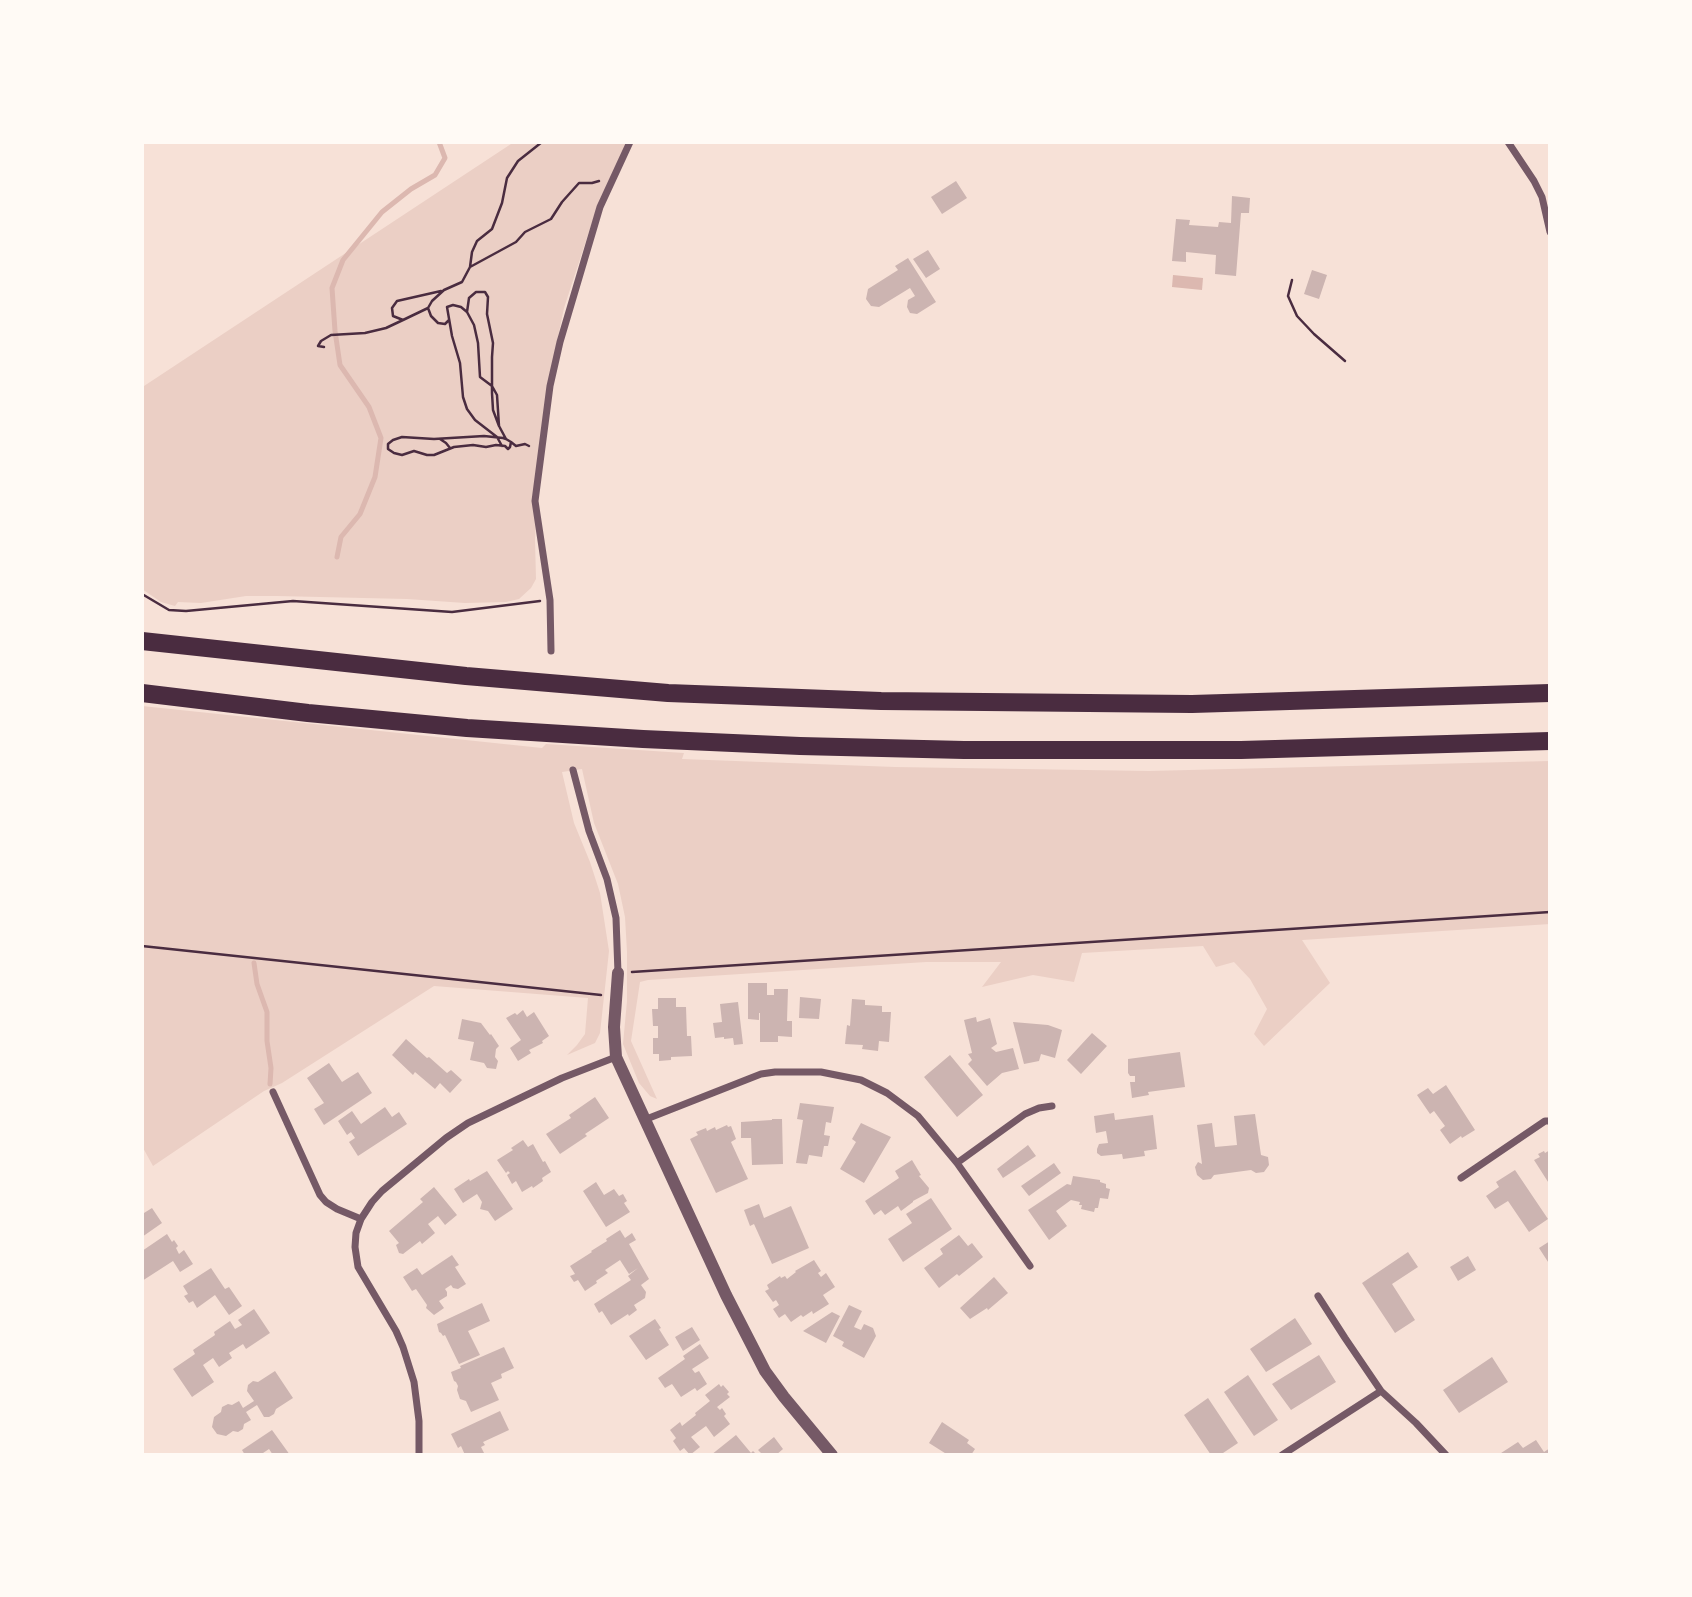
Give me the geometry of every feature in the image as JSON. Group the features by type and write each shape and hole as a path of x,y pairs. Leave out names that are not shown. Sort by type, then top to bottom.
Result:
{"highway":[{"path":"142,641 479,677 668,693 867,701 1192,704 1550,693"},
{"path":"142,693 308,713 467,728 800,746 964,750 1241,750 1550,741"}],"street":[{"path":"551,651 550,600 535,501 550,386 560,342 600,207 630,142"},
{"path":"1508,142 1542,197 1550,232"},
{"path":"573,770 589,831 607,879 616,918 616,1057 736,1315 765,1371 783,1397 832,1455"},
{"path":"418,1455 418,1408 414,1382 403,1347 358,1267 355,1247 361,1219 382,1191 468,1123 551,1083 616,1057"},
{"path":"644,1119 761,1074 821,1072 861,1080 893,1097 918,1116 957,1163 1030,1266"},
{"path":"273,1093 320,1195 337,1209 361,1219"},
{"path":"957,1163 1025,1114 1052,1106"},
{"path":"1461,1178 1545,1121 1550,1121"},
{"path":"1318,1296 1381,1391 1446,1455"},
{"path":"1282,1455 1381,1391"}],"path":[{"path":"403,320 393,316 392,308 397,302 444,290 462,282 470,267 477,241 492,229 508,177 518,161 542,142"},
{"path":"470,267 551,219 579,183 592,183 610,176 619,165"},
{"path":"1292,280 1288,296 1297,316 1345,361"},
{"path":"324,347 318,346 331,335 365,333 403,320 428,308 444,290"},
{"path":"467,312 469,298 476,292 485,292 488,297 487,313 493,343 493,410 506,439"},
{"path":"492,386 480,377 478,343 474,325 467,312 461,307 447,307 467,409 475,420 497,437 502,446"},
{"path":"428,308 438,323 445,324 449,320"},
{"path":"511,442 508,449 496,445 473,445 450,448 435,455 414,451 402,455 388,449 388,444 402,437 440,439 484,436 506,439 511,442 516,446 525,444 541,453"},
{"path":"440,439 450,448"},
{"path":"142,594 169,610 186,611 293,601 452,612 550,600"},
{"path":"618,973 1550,912"},
{"path":"142,946 617,996"}],"shaded area":[{"path":"514,142 627,142 599,201 564,308 548,385 539,459 536,579 531,588 519,599 506,602 246,596 201,603 178,602 175,606 161,602 142,589 144,386"},
{"path":"1173,275 1203,278 1202,290 1172,287"},
{"path":"142,706 542,748 546,744 684,753 682,759 895,767 1149,771 1550,761 1550,924 1302,940 1330,983 1264,1046 1254,1034 1267,1009 1250,979 1234,962 1216,967 1203,946 1082,953 1074,982 1033,975 982,987 1001,962 926,962 648,980 640,982 631,1041 657,1099 650,1096 639,1083 623,1044 627,1001 627,952 625,917 618,884 594,823 582,769 562,772 574,823 600,893 609,951 600,1033 595,1043 567,1055 585,1034 588,998 434,986 282,1083 264,1091 153,1166 142,1146"}],"building":[{"path":"956,181 967,198 942,214 931,197"},
{"path":"1232,196 1250,198 1249,213 1241,213 1236,276 1215,274 1216,255 1186,252 1186,262 1172,261 1176,219 1190,220 1189,225 1218,227 1219,222 1231,223"},
{"path":"928,250 940,269 926,278 913,259"},
{"path":"908,258 936,302 917,314 910,313 908,300 915,296 910,288 879,307 871,306 866,299 868,289 898,270 895,266"},
{"path":"1312,270 1327,275 1319,299 1304,294"},
{"path":"748,983 767,983 767,995 774,995 774,989 788,989 787,1021 792,1021 792,1037 778,1036 778,1042 760,1042 760,1013 759,1020 748,1019"},
{"path":"800,997 821,999 819,1019 799,1018"},
{"path":"658,998 676,998 676,1007 686,1007 687,1036 691,1036 692,1056 671,1057 671,1060 659,1061 659,1054 653,1054 653,1038 658,1038 658,1026 653,1026 652,1009 658,1009"},
{"path":"852,999 865,1000 865,1005 882,1006 882,1012 891,1012 889,1042 879,1041 878,1051 862,1049 863,1045 845,1044 847,1025 850,1026"},
{"path":"738,1002 743,1044 734,1045 733,1038 715,1038 713,1023 722,1022 720,1004"},
{"path":"523,1010 527,1017 534,1012 549,1036 518,1061 510,1048 521,1040 506,1018"},
{"path":"976,1017 977,1022 990,1018 997,1044 991,1048 996,1052 1013,1048 1019,1069 1002,1073 987,1086 968,1064 972,1060 968,1054 972,1053 964,1020"},
{"path":"462,1019 481,1023 491,1034 499,1046 496,1049 496,1069 470,1060 474,1042 458,1039"},
{"path":"1013,1022 1048,1025 1062,1030 1055,1058 1041,1054 1039,1061 1024,1064"},
{"path":"1092,1033 1107,1046 1081,1074 1067,1060"},
{"path":"406,1039 447,1073 451,1070 462,1080 450,1093 440,1083 435,1089 415,1072 413,1075 392,1055"},
{"path":"1180,1052 1185,1087 1148,1092 1149,1095 1132,1098 1130,1082 1135,1082 1135,1076 1128,1073 1128,1059"},
{"path":"950,1055 983,1095 957,1117 924,1077"},
{"path":"329,1063 342,1082 358,1072 372,1093 324,1125 314,1109 324,1103 307,1078"},
{"path":"1446,1085 1475,1130 1450,1144 1440,1130 1445,1126 1434,1111 1430,1114 1417,1095 1428,1088 1433,1094"},
{"path":"595,1097 609,1118 560,1154 546,1134 571,1118 569,1115"},
{"path":"800,1103 834,1107 831,1123 826,1122 824,1135 830,1136 828,1146 824,1146 822,1157 809,1155 807,1164 796,1163 803,1120 797,1119"},
{"path":"385,1107 392,1117 399,1112 407,1124 358,1156 349,1142 355,1138 351,1132 347,1135 338,1121 352,1111 361,1124"},
{"path":"1114,1113 1115,1120 1153,1115 1157,1149 1144,1151 1145,1156 1123,1159 1122,1154 1101,1156 1097,1153 1099,1144 1108,1143 1106,1131 1096,1133 1094,1116"},
{"path":"1255,1114 1261,1155 1268,1157 1269,1165 1264,1172 1256,1173 1251,1170 1214,1175 1211,1179 1203,1180 1197,1175 1195,1167 1198,1162 1202,1164 1197,1125 1212,1123 1215,1147 1237,1145 1234,1116"},
{"path":"782,1119 783,1164 752,1165 751,1138 741,1138 741,1122"},
{"path":"861,1123 891,1137 864,1183 840,1169 856,1142 852,1139"},
{"path":"731,1126 736,1139 731,1142 748,1179 716,1193 690,1139 698,1135 696,1132 706,1128 707,1131 715,1127 716,1130"},
{"path":"523,1140 528,1147 533,1144 551,1172 533,1188 532,1186 522,1192 516,1181 512,1184 507,1175 510,1173 506,1173 497,1160"},
{"path":"1028,1145 1036,1156 1003,1178 997,1169"},
{"path":"1550,1150 1550,1185 1534,1160 1540,1157 1538,1154"},
{"path":"912,1160 921,1175 919,1176 929,1188 928,1193 901,1211 898,1206 885,1215 881,1210 874,1215 865,1201 899,1178 895,1171"},
{"path":"1054,1163 1061,1173 1029,1196 1021,1186"},
{"path":"1515,1170 1548,1219 1529,1232 1508,1201 1495,1209 1486,1196 1499,1187 1496,1182"},
{"path":"487,1171 513,1209 495,1221 488,1211 480,1209 482,1202 477,1194 463,1203 454,1189"},
{"path":"1073,1176 1100,1180 1110,1189 1108,1199 1100,1198 1098,1208 1095,1208 1094,1212 1081,1209 1080,1202 1071,1200 1056,1211 1067,1226 1049,1240 1028,1210 1067,1184 1071,1185"},
{"path":"596,1182 604,1195 614,1189 619,1196 623,1194 627,1201 624,1203 630,1212 606,1227 583,1191"},
{"path":"434,1187 457,1215 445,1225 438,1216 428,1224 435,1233 422,1244 420,1241 403,1254 399,1253 396,1245 399,1243 389,1231 423,1202 420,1199"},
{"path":"931,1198 952,1229 903,1262 888,1239 912,1223 906,1214"},
{"path":"759,1204 764,1218 791,1206 809,1248 772,1264 754,1224 750,1226 744,1210"},
{"path":"152,1208 162,1223 142,1237 142,1211 144,1213"},
{"path":"620,1230 625,1238 632,1233 636,1240 629,1244 649,1279 641,1285 646,1292 645,1298 634,1305 637,1310 611,1325 594,1304 631,1280 628,1276 638,1268 629,1274 620,1260 605,1270 608,1273 585,1291 578,1280 574,1282 570,1276 575,1274 570,1266"},
{"path":"167,1234 178,1246 176,1248 179,1254 184,1250 193,1264 180,1272 173,1261 142,1281 142,1251"},
{"path":"959,1235 968,1246 972,1243 983,1257 939,1288 924,1268 943,1254 940,1249"},
{"path":"1550,1241 1550,1265 1539,1248"},
{"path":"1408,1252 1418,1267 1392,1284 1415,1320 1395,1333 1362,1283"},
{"path":"452,1255 459,1265 455,1267 466,1284 458,1289 451,1285 445,1289 447,1296 439,1301 444,1308 434,1315 426,1308 427,1305 416,1289 412,1291 403,1277 417,1268 422,1275"},
{"path":"1468,1256 1476,1270 1458,1281 1450,1267"},
{"path":"814,1260 821,1271 818,1273 821,1277 826,1273 835,1287 823,1295 829,1304 813,1314 812,1311 791,1322 785,1314 779,1318 773,1309 779,1305 776,1300 773,1302 765,1291 769,1289 767,1285 780,1276 787,1279"},
{"path":"211,1268 225,1289 229,1287 242,1306 229,1315 215,1295 197,1308 193,1301 189,1303 184,1296 188,1294 183,1286"},
{"path":"994,1277 1008,1293 988,1310 987,1308 970,1319 960,1308"},
{"path":"482,1303 490,1321 468,1331 480,1355 459,1364 445,1335 439,1332 437,1324"},
{"path":"849,1305 862,1311 854,1327 861,1330 864,1324 873,1328 876,1336 864,1358 842,1346 844,1342 833,1336"},
{"path":"254,1309 270,1333 246,1349 243,1344 229,1353 232,1358 219,1367 213,1358 203,1365 214,1382 192,1397 173,1369 195,1354 193,1350 230,1321 235,1329 242,1325 238,1320"},
{"path":"832,1312 840,1316 826,1343 803,1331"},
{"path":"1295,1318 1312,1344 1266,1372 1250,1349"},
{"path":"655,1319 669,1345 646,1360 629,1336"},
{"path":"692,1327 700,1340 683,1351 675,1337"},
{"path":"700,1344 709,1358 692,1369 695,1373 699,1371 707,1384 681,1397 672,1384 665,1388 658,1378 685,1359 683,1356"},
{"path":"504,1347 514,1368 491,1383 499,1400 471,1412 466,1401 460,1399 458,1386 451,1372"},
{"path":"1319,1355 1336,1382 1291,1410 1272,1384"},
{"path":"1492,1357 1508,1382 1459,1413 1443,1390"},
{"path":"275,1371 293,1398 269,1417 264,1417 257,1405 246,1412 251,1420 244,1424 243,1429 226,1436 217,1434 212,1427 214,1417 221,1412 222,1407 239,1401 243,1408 254,1401 247,1391 248,1385"},
{"path":"1248,1375 1278,1420 1254,1436 1224,1392"},
{"path":"719,1384 729,1392 727,1394 730,1397 717,1407 720,1410 722,1408 730,1424 714,1437 706,1426 691,1437 700,1447 690,1455 684,1448 680,1451 670,1430 680,1422 682,1426 696,1415 695,1413 710,1401 705,1395"},
{"path":"1208,1398 1238,1443 1220,1455 1211,1455 1184,1415"},
{"path":"500,1411 509,1430 483,1442 485,1445 481,1447 485,1455 465,1455 451,1434"},
{"path":"942,1422 969,1440 967,1443 975,1449 971,1455 948,1455 929,1443"},
{"path":"272,1430 290,1455 273,1455 269,1449 260,1455 245,1455 242,1450"},
{"path":"736,1435 751,1453 753,1451 757,1455 711,1455"},
{"path":"774,1437 783,1449 776,1455 763,1455 758,1450"},
{"path":"1536,1440 1544,1452 1550,1448 1550,1455 1498,1455 1518,1442 1523,1448"}],"waterway":[{"path":"337,557 341,537 360,514 375,477 381,438 369,407 340,365 332,288 343,260 382,212 411,189 435,175 445,158 439,142"},
{"path":"254,963 257,984 267,1012 270,1084"}]}
